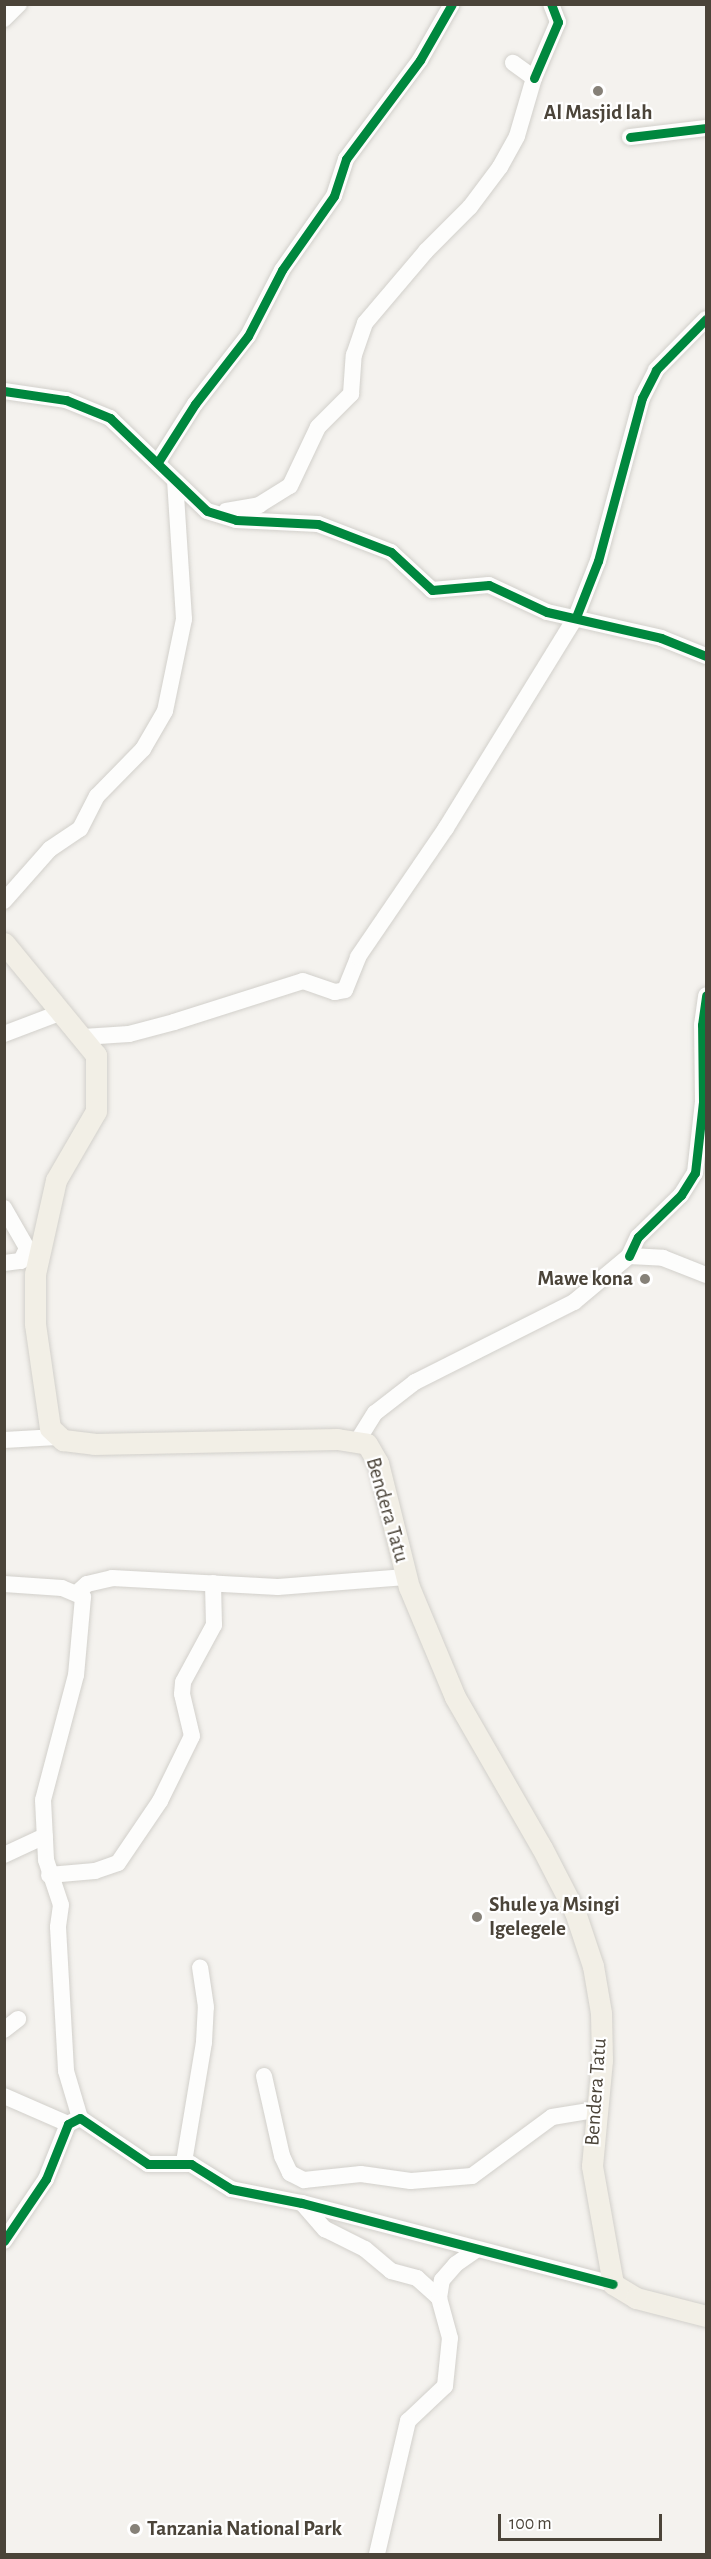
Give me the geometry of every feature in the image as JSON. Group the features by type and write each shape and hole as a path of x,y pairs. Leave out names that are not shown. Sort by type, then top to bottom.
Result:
{"main road":[{"path":"4,943 96,1055 96,1111 56,1180 32,1250 35,1324 51,1428 57,1437"},
{"name":"Bendera Tatu","path":"57,1437 94,1444 358,1440 367,1444 378,1462 406,1577 455,1697 534,1833 575,1912 593,1966 600,2013 602,2060 595,2110 592,2166 612,2284"},
{"path":"612,2284 636,2298 706,2316"}],"street":[{"path":"4,19 19,4"},
{"path":"158,462 195,404 248,336 282,270 334,195 346,159 420,60 452,4"},
{"path":"551,4 558,22"},
{"path":"207,511 237,511 260,506 290,486 318,427 351,394 354,355 365,323 418,259 470,207 500,166 517,136 534,78 558,22 562,4"},
{"path":"513,63 534,78"},
{"path":"630,137 706,128"},
{"path":"83,1037 129,1034 303,981 335,992 345,990 358,957 446,828 576,617 598,561 642,398 656,370 706,320"},
{"path":"4,391 47,396 95,410 122,426 207,511 236,520 318,524 391,552 432,590 489,585 547,612 661,638 706,656"},
{"path":"4,901 50,849 80,829 97,796 143,749 165,711 184,619 175,481"},
{"path":"358,1440 375,1413 415,1382 554,1313 629,1256 638,1237 681,1195 695,1173 703,1102 702,1025 706,995"},
{"path":"4,1034 62,1012"},
{"path":"4,1208 32,1250 21,1261 4,1263"},
{"path":"629,1256 663,1258 706,1275"},
{"path":"4,1440 57,1437"},
{"path":"78,1592 87,1584 112,1578 278,1587 406,1577"},
{"path":"49,1875 95,1871 118,1863 166,1791 192,1736 182,1694 183,1682 214,1625 213,1583"},
{"path":"4,1584 78,1592 83,1597 84,1621 79,1653 43,1800 49,1875 61,1905 66,2070 74,2121 46,2179 4,2241"},
{"path":"4,1855 45,1836"},
{"path":"184,2162 204,2042 206,2007 200,1967"},
{"path":"4,2030 18,2019"},
{"path":"264,2076 282,2157 290,2173 304,2180 361,2174 411,2181 472,2176 552,2117 595,2110"},
{"path":"4,2096 74,2121 141,2161 184,2162 231,2189 302,2203 612,2284"},
{"path":"302,2203 325,2229 365,2249 391,2271 417,2278 440,2298"},
{"path":"377,2554 408,2421 445,2386 450,2338 440,2298 446,2272 476,2250"}],"cycle path":[{"path":"158,462 195,404 248,336 282,270 334,196 346,159 420,60 452,4"},
{"path":"534,78 558,22 551,4"},
{"path":"630,137 706,128"},
{"path":"576,617 598,561 642,398 656,370 706,319"},
{"path":"4,391 66,400 110,418 207,511 236,520 318,524 391,552 432,590 489,585 547,612 661,638 706,656"},
{"path":"629,1256 638,1237 681,1195 695,1173 703,1102 702,1025 706,995"},
{"path":"4,2241 46,2179 68,2124 80,2118 148,2164 191,2164 231,2189 302,2203 613,2284"}],"place":[{"name":"Al Masjid lah","path":"598,91"},
{"name":"Mawe kona","path":"645,1279"},
{"name":"Shule ya Msingi Igelegele","path":"477,1917"},
{"name":"Tanzania National Park","path":"135,2529"}]}
